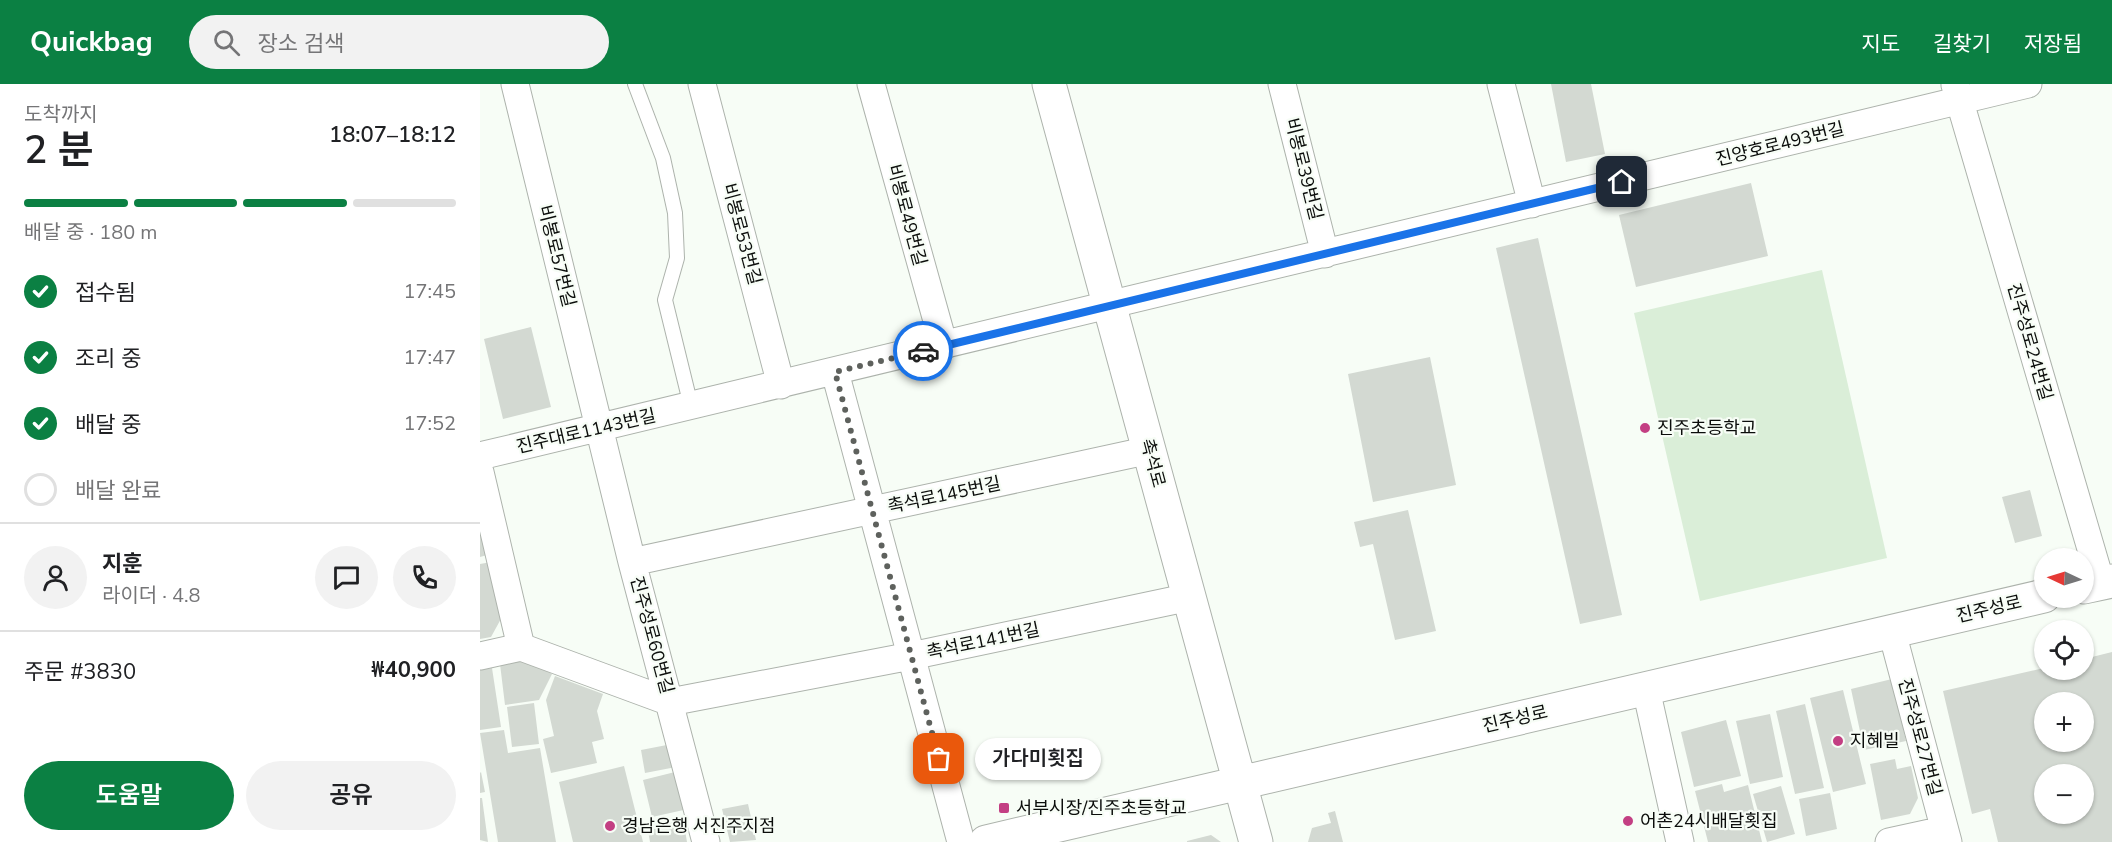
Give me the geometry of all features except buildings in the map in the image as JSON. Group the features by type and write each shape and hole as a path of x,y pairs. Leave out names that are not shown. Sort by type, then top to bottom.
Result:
{"street":[{"name":"비봉로57번길","path":"515,84 599,429"},
{"name":"비봉로53번길","path":"702,84 781,385"},
{"name":"비봉로49번길","path":"871,84 944,346"},
{"name":"촉석로","path":"1049,84 1256,842"},
{"name":"비봉로39번길","path":"1282,84 1325,254"},
{"path":"1501,84 1532,204"},
{"name":"진양호로493번길","path":"1110,305 1532,204 1957,92 2028,84"},
{"name":"진주성로24번길","path":"1957,92 2099,584"},
{"name":"진주대로1143번길","path":"480,456 1110,305"},
{"path":"835,372 961,842"},
{"name":"진주성로60번길","path":"599,429 706,842"},
{"name":"촉석로145번길","path":"632,562 1150,450"},
{"path":"480,472 521,647"},
{"name":"촉석로141번길","path":"670,702 911,656 1190,597"},
{"name":"진주성로","path":"986,842 2034,598"},
{"name":"진주성로27번길","path":"1892,632 1946,836"},
{"path":"480,656 521,647 670,702"},
{"path":"1646,689 1680,842"},
{"path":"1889,842 1946,836"}],"lane":[{"path":"635,84 663,158 675,213 677,258 665,300 691,406"}],"green space":[{"path":"1822,270 1887,558 1700,601 1634,313"}],"way so far":[{"path":"923,351 835,372 939,759"}],"place":[{"name":"진주초등학교","path":"1645,428"},
{"name":"지혜빌","path":"1838,741"},
{"name":"가다미횟집","path":"939,759"},
{"name":"서부시장/진주초등학교","path":"1004,808"},
{"name":"어촌24시배달횟집","path":"1628,821"},
{"name":"경남은행 서진주지점","path":"610,826"}],"route":[{"path":"923,351 1622,182"}]}
